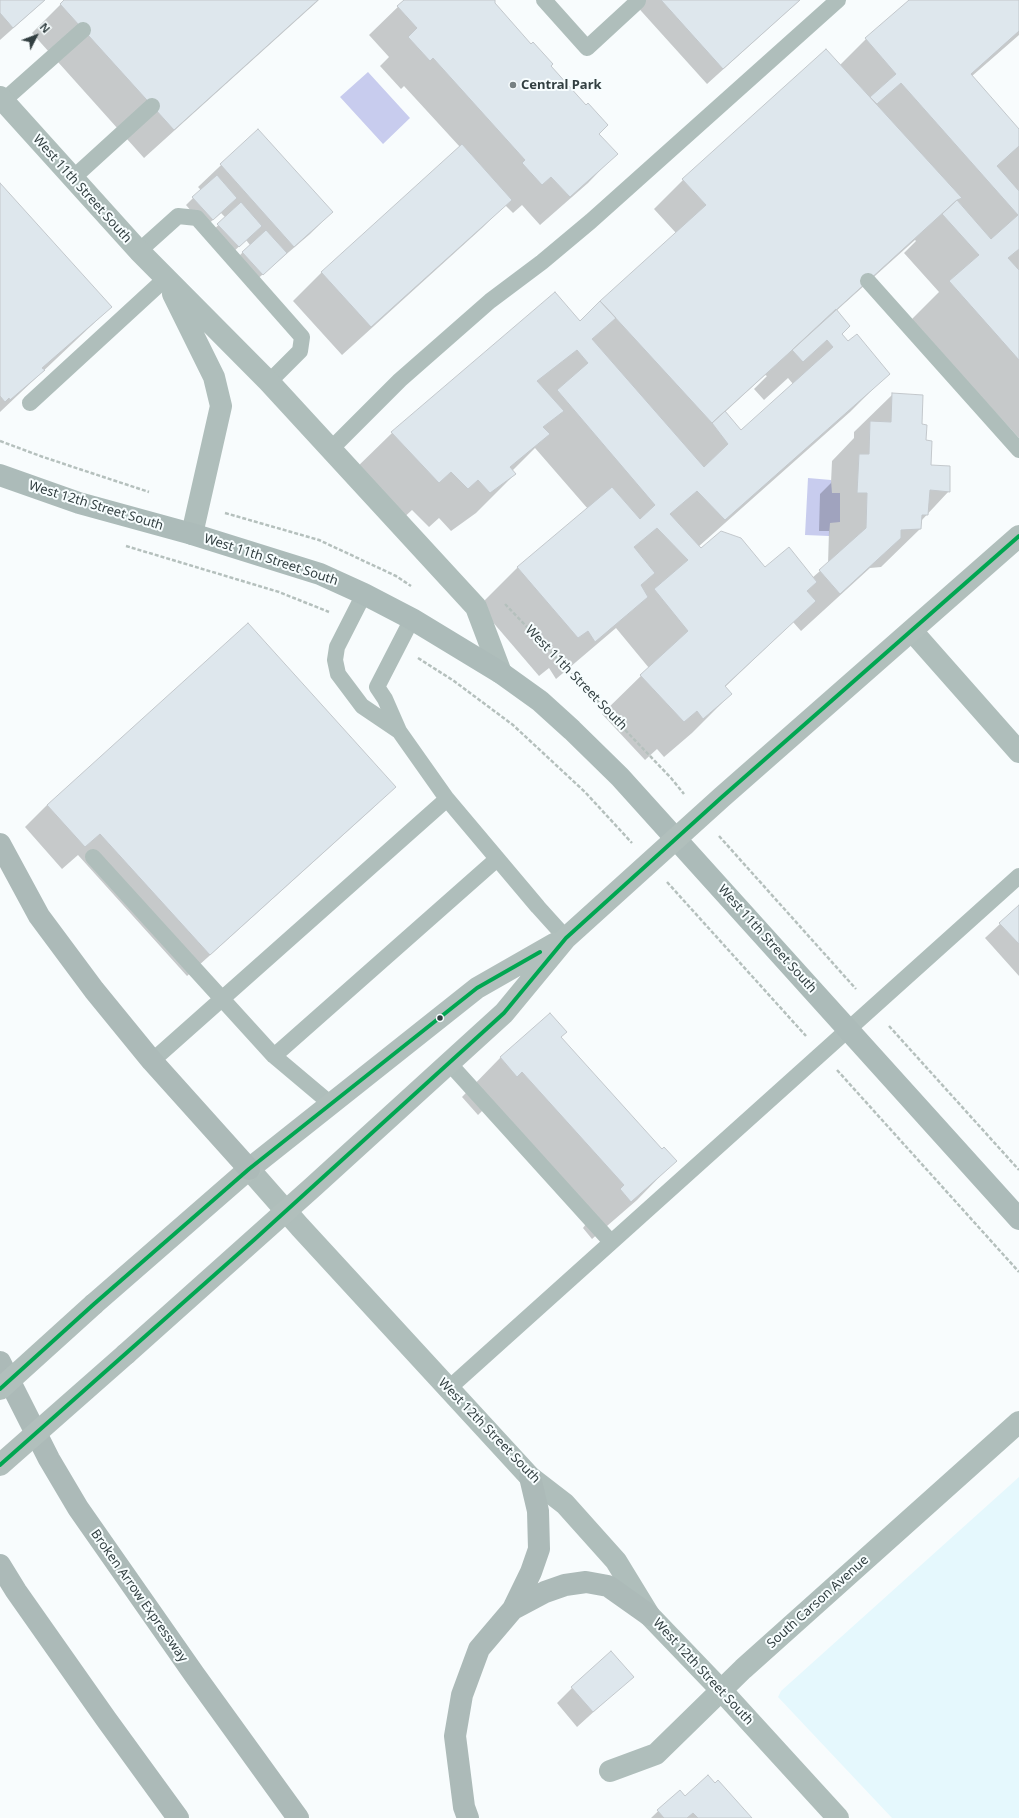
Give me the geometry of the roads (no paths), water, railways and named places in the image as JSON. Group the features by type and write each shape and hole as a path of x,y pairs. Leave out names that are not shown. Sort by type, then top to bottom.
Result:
{"highway":[{"path":"0,844 39,916 94,990 152,1061 249,1169"},
{"name":"Broken Arrow Expressway","path":"0,1362 49,1459 78,1508 194,1674 298,1818"},
{"path":"468,1818 464,1807 455,1736 462,1694 479,1649 512,1609 531,1572 539,1549 538,1511 530,1477"},
{"path":"0,1565 16,1591 106,1719 178,1818"},
{"path":"512,1609 545,1592 565,1585 586,1582 608,1586 649,1615"}],"main road":[{"name":"West 12th Street South","path":"0,475 79,503 192,534"},
{"name":"West 11th Street South","path":"192,534 320,574 364,594 412,619 501,673 540,701 620,777 1019,1219"},
{"path":"0,1465 286,1212 504,1013 566,938 702,815 1019,536"},
{"path":"0,1389 94,1304 249,1169 478,988 566,938"}],"street":[{"name":"West 11th Street South","path":"2,99 139,251 269,382 476,607 501,673"},
{"name":"West 11th Street South","path":"166,279 214,377 222,406 192,534"},
{"path":"912,631 1019,752"},
{"name":"West 12th Street South","path":"249,1169 286,1212 530,1477 565,1504 616,1561 649,1615 721,1690 838,1818"},
{"name":"South Carson Avenue","path":"610,1771 656,1754 721,1690 1019,1422"}],"lane":[{"path":"544,0 587,48 638,1 637,0"},
{"path":"330,450 400,380 490,301 542,262 591,221 838,0"},
{"path":"2,99 83,30"},
{"path":"73,178 152,106"},
{"path":"139,251 178,216 197,218 302,337 300,351 269,382"},
{"path":"30,403 166,279"},
{"path":"868,280 1019,450"},
{"path":"364,594 337,647 335,660 338,674 362,706 399,731"},
{"path":"412,619 377,687 385,699 399,731 447,799 566,938"},
{"path":"152,1061 447,799"},
{"path":"93,857 274,1056 331,1104"},
{"path":"274,1056 497,859"},
{"path":"448,1389 1019,876"},
{"path":"449,1063 611,1242"}],"water":[{"path":"368,72 410,118 383,144 340,97"},
{"path":"808,478 831,480 832,493 840,493 840,522 830,523 829,536 805,535"}],"place":[{"name":"Central Park","path":"513,85"}]}
